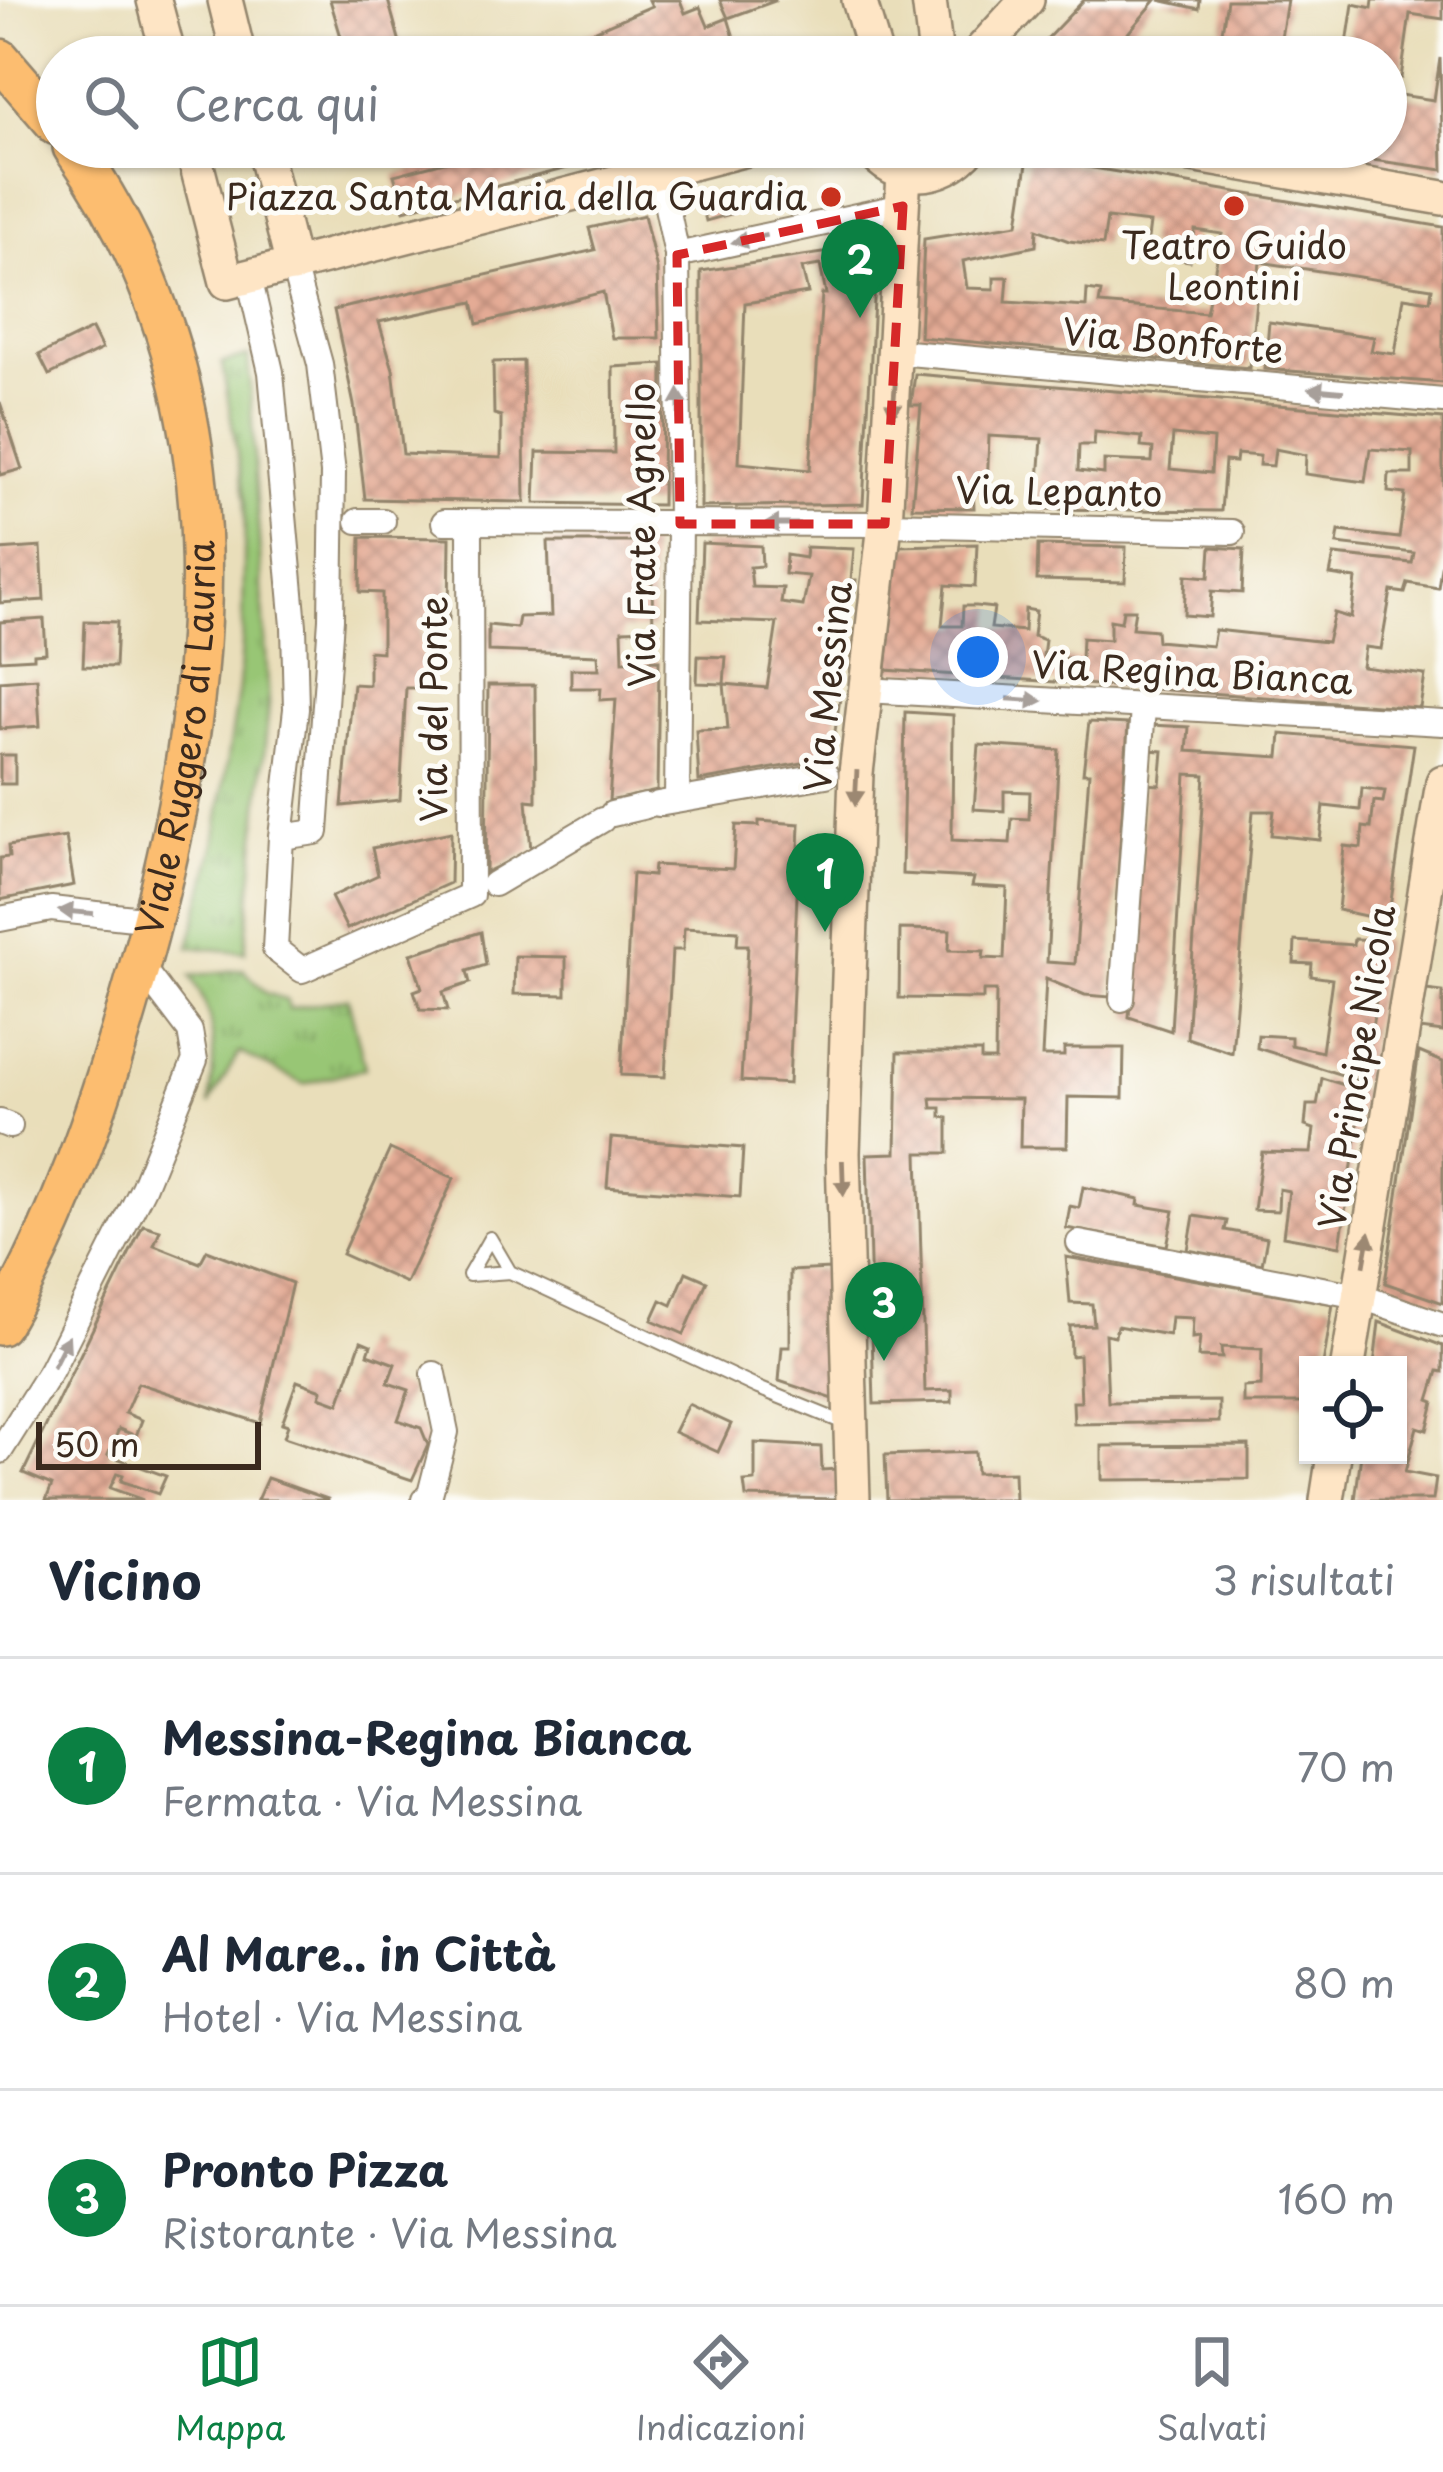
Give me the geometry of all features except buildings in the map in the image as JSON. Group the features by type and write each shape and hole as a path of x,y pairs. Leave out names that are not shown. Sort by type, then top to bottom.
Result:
{"main road":[{"path":"154,0 163,36"},
{"path":"225,0 234,36"},
{"path":"859,0 870,36"},
{"path":"929,0 934,36"},
{"path":"994,36 1027,0"},
{"path":"0,59 36,101"},
{"name":"Viale Ruggero di Lauria","path":"0,1325 50,1227 92,1123 140,965 177,818 198,679 204,552 197,473 181,386 159,312 128,237 86,168"},
{"path":"199,168 238,280 664,168"},
{"path":"268,168 293,266"},
{"path":"887,168 904,190 946,168"},
{"path":"1265,168 1443,199"},
{"name":"Via Messina","path":"853,1500 842,1153 856,773 884,524 904,190"},
{"name":"Via Principe Nicola","path":"1349,1356 1443,782"},
{"path":"1328,1500 1333,1464"}],"street":[{"name":"Via Frate Agnello","path":"647,172 677,263 680,524 660,803"},
{"path":"677,263 904,190"},
{"path":"281,837 316,832 334,521 320,364 293,266"},
{"path":"238,280 271,371 294,626 296,709 281,837 275,949 302,970 483,890 607,817 660,803 826,775"},
{"name":"Via Bonforte","path":"897,352 1443,401"},
{"name":"Via Lepanto","path":"443,523 884,524 1232,532"},
{"name":"Via del Ponte","path":"470,523 483,890"},
{"name":"Via Regina Bianca","path":"866,690 1443,723"},
{"path":"1122,999 1143,708"},
{"path":"0,919 51,909 152,920"},
{"path":"0,1450 51,1370 143,1187 195,1060 190,1031 140,965"},
{"path":"1079,1243 1359,1296 1443,1325"},
{"path":"424,1500 430,1494 446,1432 434,1373"}],"lane":[{"path":"510,1272 758,1388 850,1425"}],"highlighted area":[{"path":"903,206 885,524 680,524 677,255"}],"green space":[{"path":"248,356 269,704 245,952 189,947 214,850 243,630 245,502 222,363"},
{"path":"243,969 266,993 287,1000 289,1009 348,998 365,1068 304,1084 239,1052 209,1105 213,1038 206,1007 190,976"}],"place":[{"name":"Piazza Santa Maria della Guardia","path":"831,197"},
{"name":"Teatro Guido Leontini","path":"1234,206"},
{"name":"Al Mare.. in Città","path":"860,318"},
{"name":"Messina-Regina Bianca","path":"825,932"},
{"name":"Pronto Pizza","path":"884,1361"}]}
